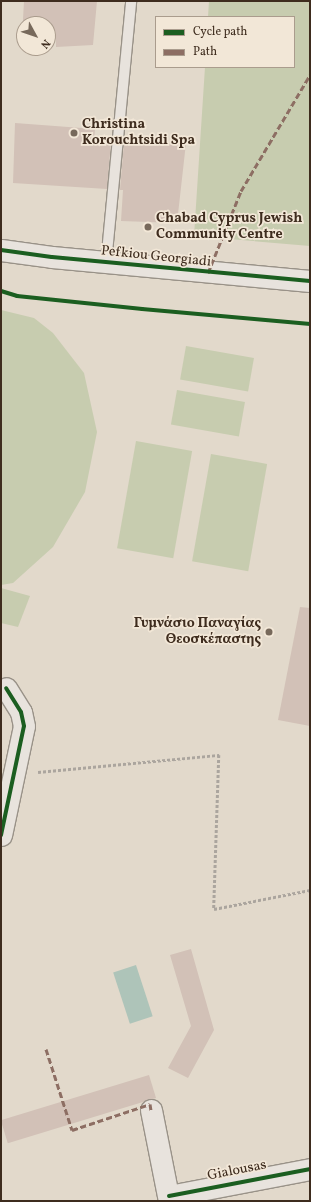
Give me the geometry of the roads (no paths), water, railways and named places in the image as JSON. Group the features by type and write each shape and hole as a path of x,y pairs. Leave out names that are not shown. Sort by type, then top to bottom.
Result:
{"street":[{"name":"Pefkiou Georgiadi","path":"1,250 106,263 310,281"},
{"path":"1,835 24,726 21,712 6,688"},
{"path":"151,1110 169,1198"},
{"name":"Gialousas","path":"169,1198 310,1169"}],"lane":[{"path":"106,263 131,1"}],"place":[{"name":"Christina Korouchtsidi Spa","path":"74,133"},
{"name":"Chabad Cyprus Jewish Community Centre","path":"148,227"},
{"name":"Γυμνάσιο Παναγίας Θεοσκέπαστης","path":"269,632"}]}
